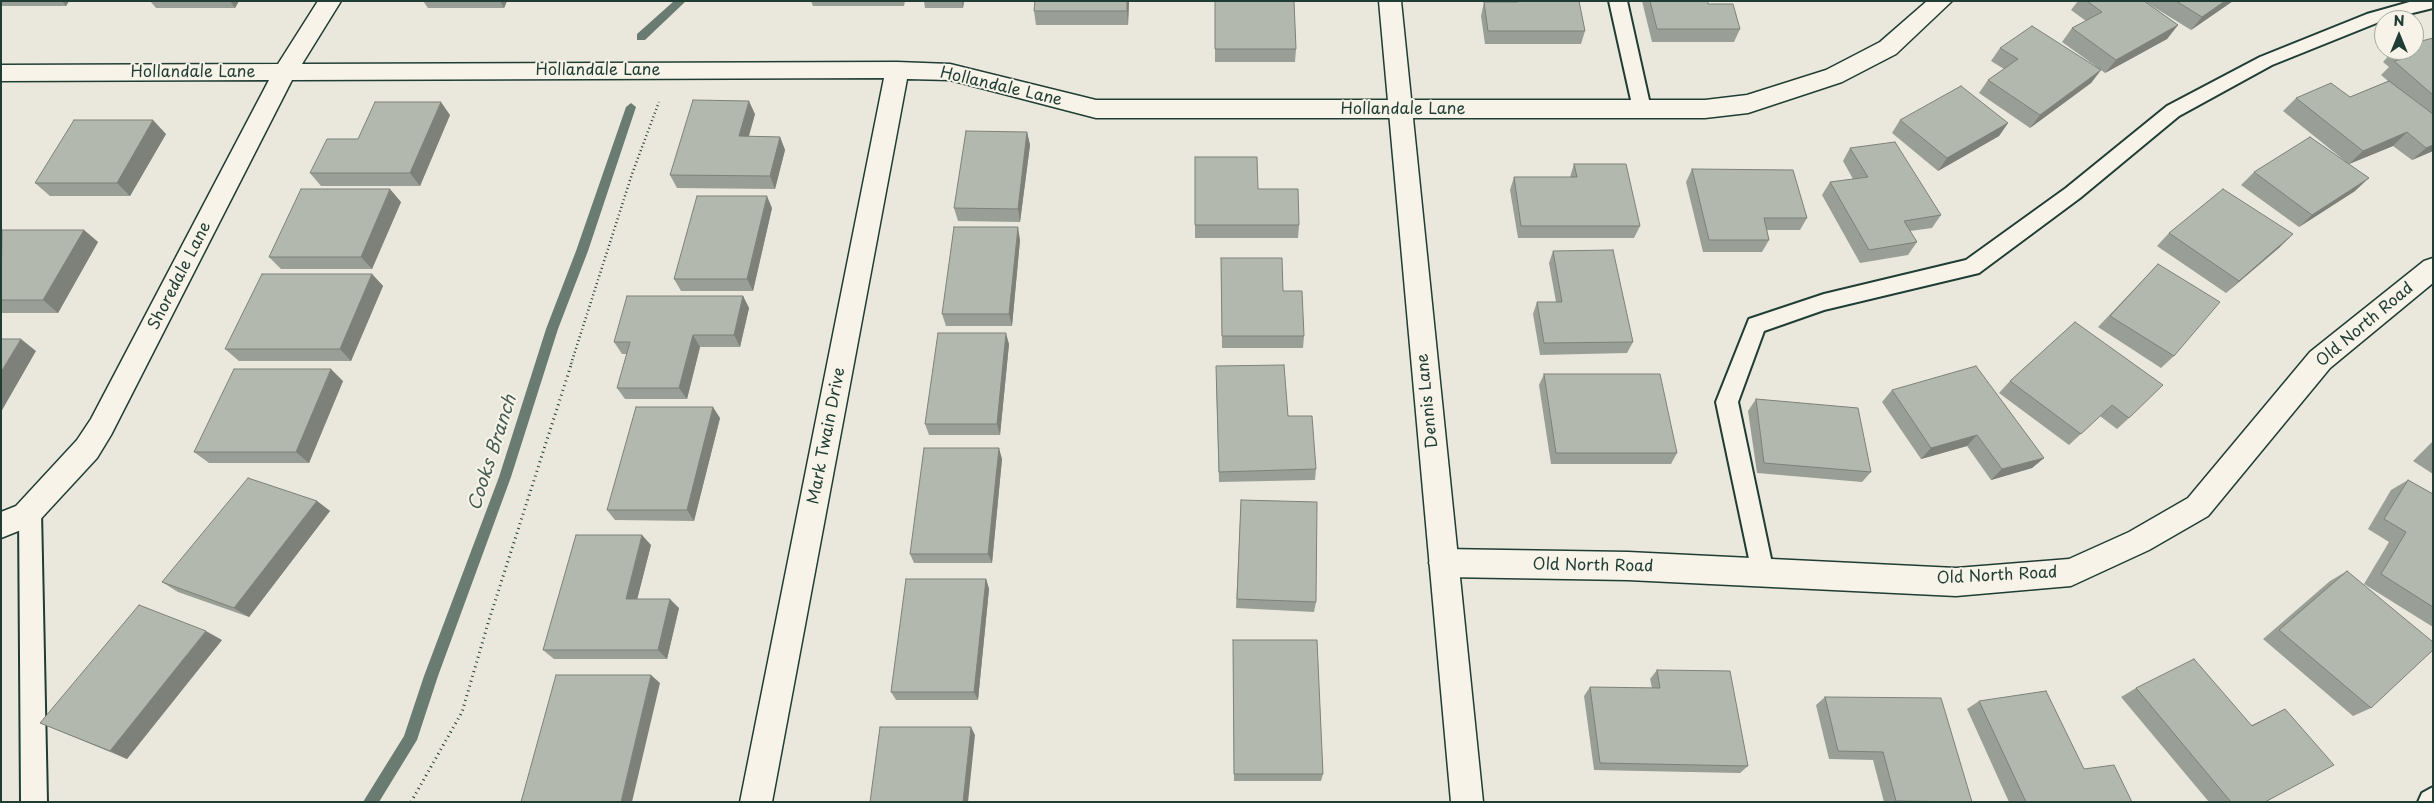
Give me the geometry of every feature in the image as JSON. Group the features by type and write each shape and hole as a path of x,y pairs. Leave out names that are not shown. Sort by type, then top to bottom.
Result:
{"street":[{"name":"Shoredale Lane","path":"1,525 26,515 86,449 101,427 284,73 330,1"},
{"name":"Dennis Lane","path":"1390,1 1467,802"},
{"name":"Hollandale Lane","path":"1,73 898,70 950,72 1096,109 1704,109 1748,104 1834,76 1888,48 1941,1"},
{"name":"Mark Twain Drive","path":"756,802 898,70"},
{"name":"Old North Road","path":"1444,563 1628,566 1966,581 2071,572 2139,542 2198,507 2320,360 2390,306 2433,268"}],"lane":[{"path":"1618,1 1642,109"},
{"path":"1763,572 1727,402 1756,325 1824,302 1972,267 2073,194 2173,111 2266,61 2373,18 2433,2"},
{"path":"30,511 34,802"}],"path":[{"path":"412,802 462,712 492,611 628,183 670,71"}],"building":[{"path":"1035,1 1127,1 1127,11 1034,11"},
{"path":"1215,1 1294,1 1296,49 1215,49"},
{"path":"1579,1 1585,31 1488,31 1484,2"},
{"path":"1650,1 1708,1 1708,4 1733,4 1740,29 1657,29"},
{"path":"2087,1 2144,1 2178,25 2116,60 2072,28 2102,12"},
{"path":"2176,1 2225,1 2202,17"},
{"path":"2032,26 2101,70 2040,115 1988,80 2018,59 2000,48"},
{"path":"2433,38 2433,95 2394,61 2424,60 2424,40"},
{"path":"2389,81 2433,114 2433,145 2426,148 2407,132 2363,151 2296,98 2331,83 2350,97"},
{"path":"1961,86 2008,123 1947,158 1900,120"},
{"path":"693,100 749,101 739,136 780,137 770,176 670,175"},
{"path":"375,102 441,102 410,173 310,173 327,139 358,139"},
{"path":"74,120 153,120 117,183 35,183"},
{"path":"966,131 1027,132 1018,209 954,208"},
{"path":"2310,137 2369,178 2312,215 2254,172"},
{"path":"1895,142 1941,215 1904,221 1917,242 1869,250 1830,182 1868,177 1850,148"},
{"path":"1195,157 1257,157 1258,189 1298,189 1299,225 1195,225"},
{"path":"1574,164 1626,164 1640,226 1521,226 1514,177 1577,177"},
{"path":"1692,169 1793,170 1807,218 1764,218 1769,240 1709,240"},
{"path":"301,189 390,189 361,257 269,257"},
{"path":"2223,189 2293,234 2239,281 2169,233"},
{"path":"697,196 767,196 747,279 674,279"},
{"path":"954,227 1018,227 1009,314 942,314"},
{"path":"2,230 84,230 43,300 1,300"},
{"path":"1613,250 1633,342 1544,343 1537,302 1562,302 1553,251"},
{"path":"1221,258 1282,258 1283,291 1302,291 1304,336 1222,336"},
{"path":"2158,264 2220,302 2174,356 2110,316"},
{"path":"262,274 372,274 340,349 225,349"},
{"path":"627,296 743,296 734,335 693,335 679,388 617,388 630,342 614,342"},
{"path":"2075,322 2163,385 2129,418 2112,405 2081,434 2010,381"},
{"path":"938,333 1006,333 997,424 925,424"},
{"path":"1,339 21,339 1,372"},
{"path":"1284,365 1288,416 1312,416 1316,469 1219,472 1216,366"},
{"path":"1976,366 2044,458 2002,469 1977,435 1931,448 1892,390"},
{"path":"234,369 331,369 296,452 194,452"},
{"path":"1544,374 1660,374 1677,453 1556,453"},
{"path":"1756,399 1858,408 1871,472 1764,463"},
{"path":"636,407 713,407 687,510 607,510"},
{"path":"924,448 999,448 988,554 910,554"},
{"path":"248,478 317,501 234,608 162,582"},
{"path":"2408,480 2433,494 2433,607 2381,574 2406,532 2384,519"},
{"path":"1241,500 1317,502 1316,602 1237,599"},
{"path":"576,535 642,535 626,599 670,599 658,650 543,650"},
{"path":"2347,571 2433,642 2433,650 2371,708 2279,630"},
{"path":"906,579 986,579 974,692 891,692"},
{"path":"139,605 206,631 110,751 40,723"},
{"path":"1233,640 1317,640 1323,774 1234,774"},
{"path":"2194,659 2252,726 2285,709 2334,765 2265,802 2231,802 2136,688"},
{"path":"1657,670 1730,671 1748,766 1600,763 1590,687 1660,688"},
{"path":"556,675 651,675 621,802 521,802"},
{"path":"2046,691 2084,769 2114,765 2132,802 2026,802 1979,701"},
{"path":"1825,697 1941,698 1972,802 1896,801 1883,752 1838,751"},
{"path":"880,727 971,727 963,802 870,802"}],"waterway":[{"name":"Cooks Branch","path":"641,37 681,1"},
{"name":"Cooks Branch","path":"370,802 410,740 431,676 505,477 552,329 582,251 631,107"}]}
